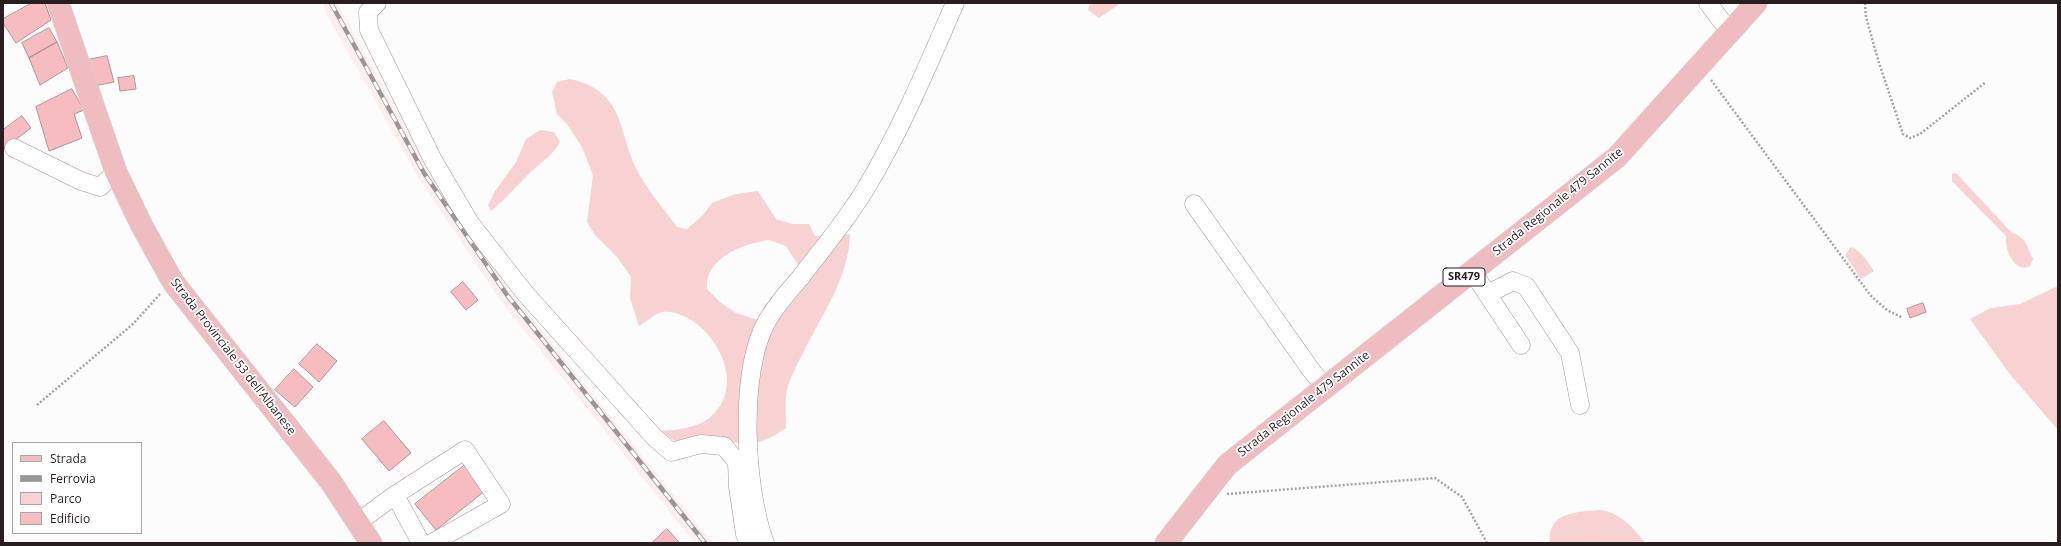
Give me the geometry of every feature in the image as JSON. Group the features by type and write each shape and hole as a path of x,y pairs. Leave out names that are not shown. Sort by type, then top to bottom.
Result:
{"main road":[{"name":"Strada Provinciale 53 dell'Albanese","path":"58,3 116,172 142,226 173,282 331,482 371,543"},
{"name":"Strada Regionale 479 Sannite","path":"1166,543 1227,465 1617,157 1756,3"}],"street":[{"path":"377,3 368,12 369,30 433,160 470,224 524,292 654,437 671,452 701,444 724,446 736,462 745,534 749,543"},
{"path":"765,543 753,492 747,418 749,393 761,334 776,308 842,224 867,187 888,150 955,3"},
{"path":"1708,3 1730,32"},
{"path":"14,148 81,181 100,187 116,172"},
{"path":"1194,204 1311,370 1325,387"},
{"path":"1472,271 1521,345"},
{"path":"1488,294 1513,281 1526,286 1570,353 1580,405"},
{"path":"357,523 465,450 501,504 432,543"},
{"path":"395,496 421,543"}],"path":[{"path":"1865,3 1866,17 1879,63 1903,134 1910,138 1920,134 1986,82"},
{"path":"1700,65 1814,216 1871,296 1887,310 1903,318"},
{"path":"37,405 133,324 158,296 173,282"},
{"path":"1202,496 1435,478 1462,497 1487,543"}],"shaded area":[{"path":"323,3 337,3 429,170 511,292 712,543 695,543 500,300 418,177 327,15"}],"green space":[{"path":"1090,3 1121,3 1099,18 1088,10"},
{"path":"570,79 588,85 602,93 618,115 631,157 638,172 651,193 677,227 687,229 703,215 712,203 736,194 758,191 776,219 792,224 809,224 815,236 826,237 850,234 845,266 833,296 790,380 786,395 786,428 780,432 770,438 753,443 737,443 719,439 689,444 677,442 661,431 698,425 708,419 719,407 726,393 727,379 724,364 710,336 699,325 686,317 672,312 663,312 639,326 630,298 631,277 618,258 595,235 587,222 593,175 582,147 567,124 557,114 552,92 557,82","holes":["769,240 786,246 800,268 761,321 736,313 721,303 707,289 708,278 712,269 727,254 748,245"]},
{"path":"540,130 554,132 560,142 552,154 534,169 491,211 488,205 495,191 516,162 526,139"},
{"path":"1956,173 2012,233 2023,240 2033,259 2030,266 2025,268 2020,267 2015,263 2007,247 2006,236 1952,181 1952,174"},
{"path":"1851,247 1861,254 1874,271 1861,279 1845,255"},
{"path":"2058,286 2058,430 2009,373 1970,319 1991,308 2020,304"},
{"path":"1601,510 1614,514 1626,522 1645,543 1550,543 1550,532 1553,525 1559,519 1574,513"}],"building":[{"path":"32,3 45,3 51,20 16,43 3,23 3,19"},
{"path":"49,28 57,42 29,58 22,43"},
{"path":"57,42 68,68 40,85 29,58"},
{"path":"107,56 114,82 94,86 88,60"},
{"path":"134,76 136,89 120,91 118,78"},
{"path":"72,89 84,110 74,114 82,138 49,151 36,107"},
{"path":"22,116 31,128 3,149 3,130"},
{"path":"463,282 478,300 466,310 451,292"},
{"path":"1923,303 1926,312 1910,318 1907,309"},
{"path":"317,344 337,361 319,382 299,364"},
{"path":"294,369 313,387 295,407 275,390"},
{"path":"384,421 411,453 389,471 362,439"},
{"path":"465,465 486,490 436,530 415,504"},
{"path":"667,529 680,543 652,543"}],"railway":[{"path":"331,3 424,173 507,295 705,543"}]}
